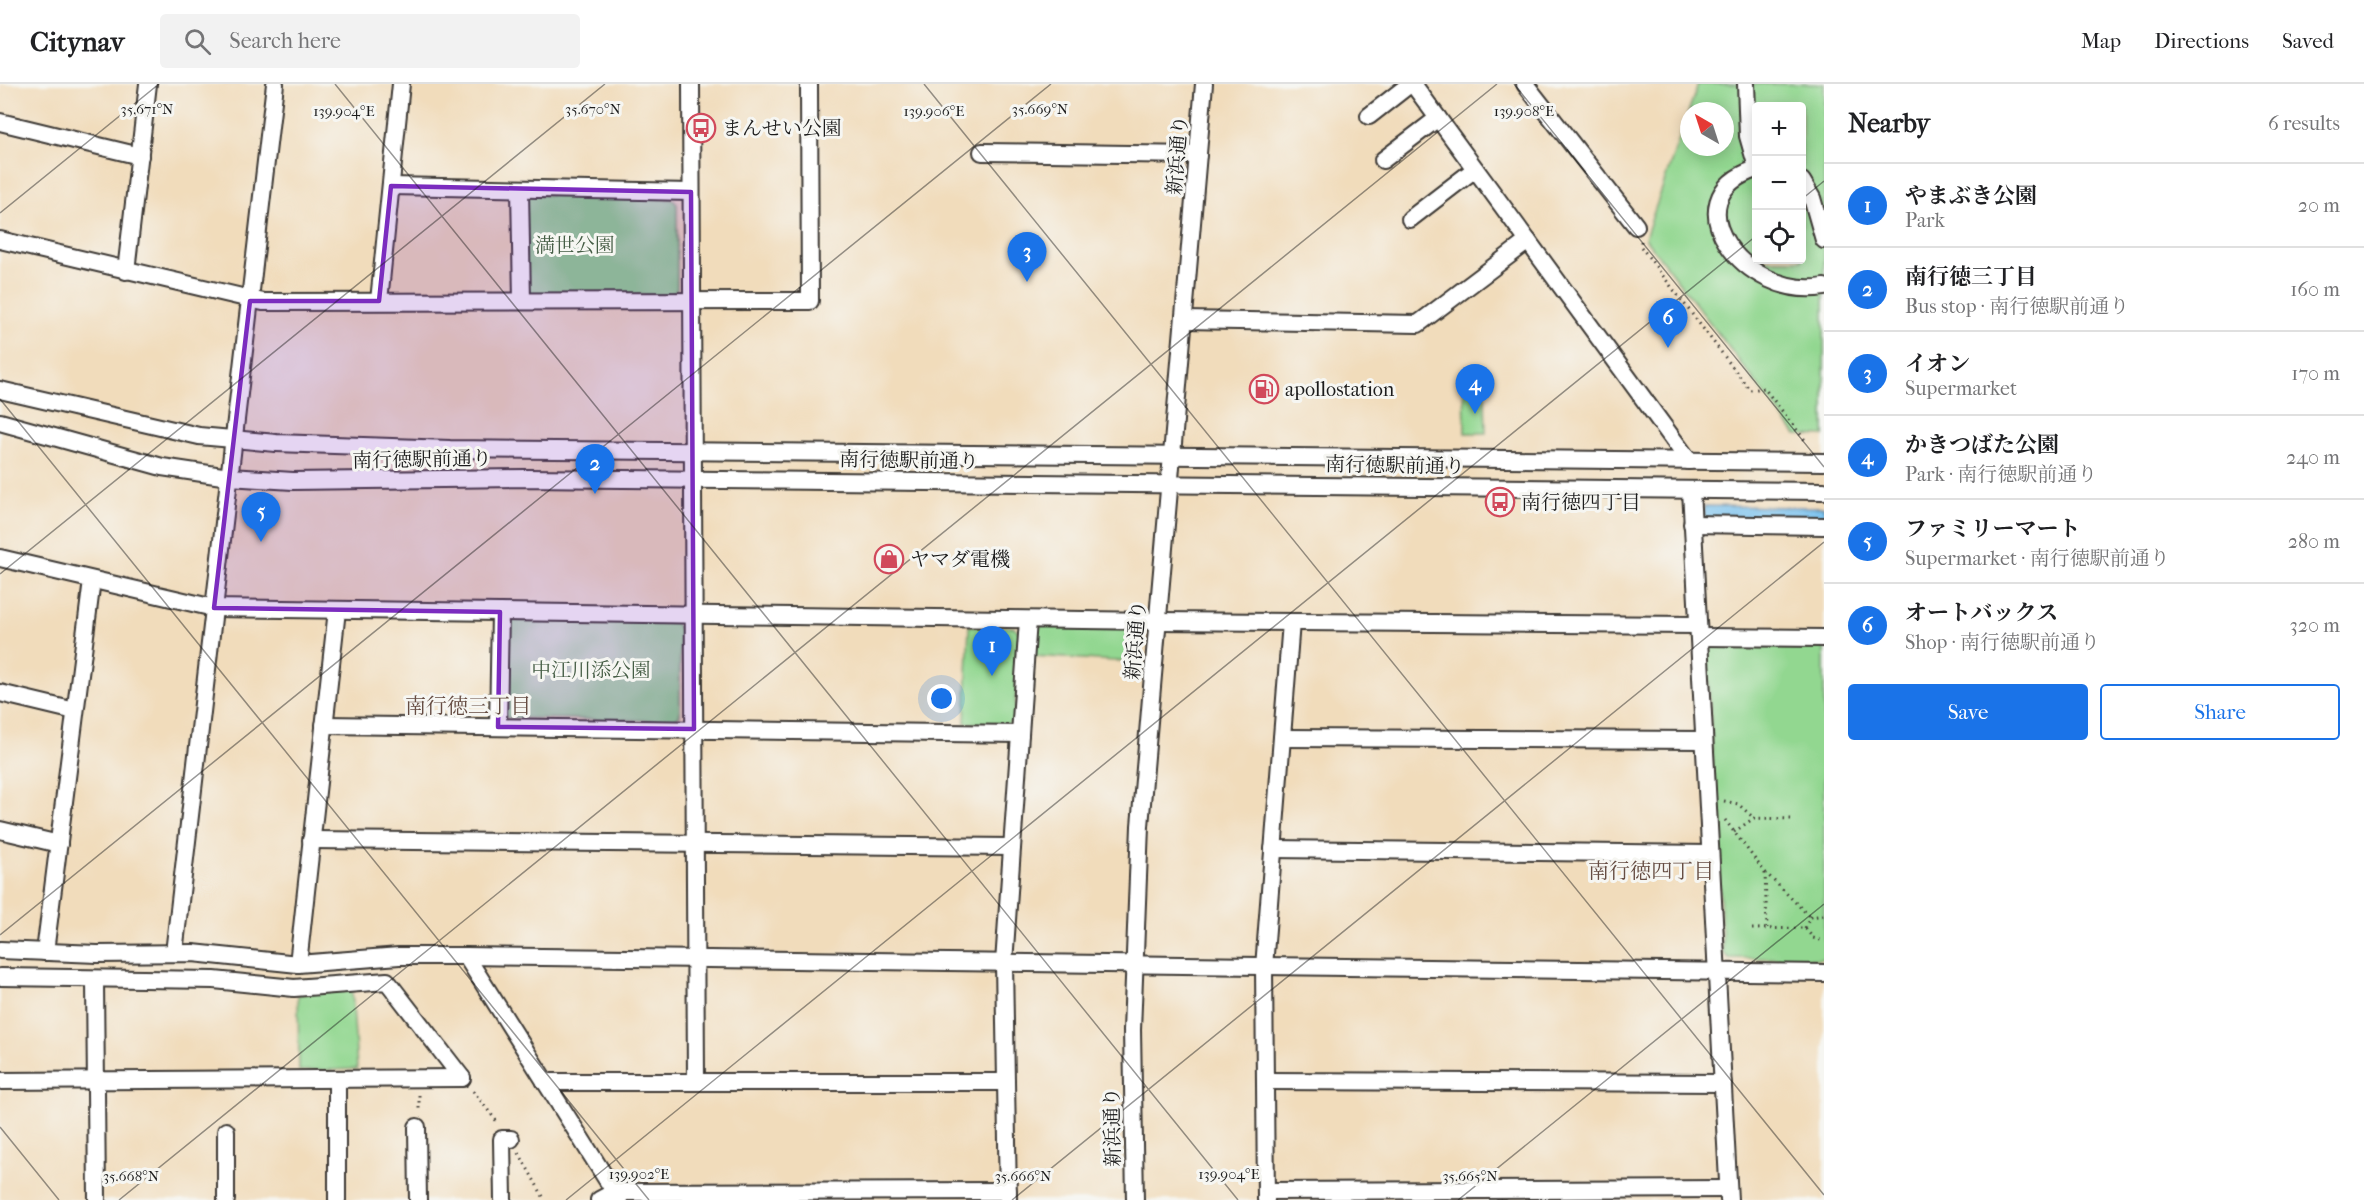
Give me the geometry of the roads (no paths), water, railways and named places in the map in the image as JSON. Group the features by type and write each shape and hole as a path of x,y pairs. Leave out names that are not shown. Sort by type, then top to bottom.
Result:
{"street":[{"path":"126,271 148,84"},
{"path":"174,953 275,84"},
{"path":"379,301 401,84"},
{"path":"691,84 696,1082"},
{"path":"0,240 250,301 810,302 809,84"},
{"name":"新浜通り","path":"1135,1200 1134,965 1140,826 1204,84"},
{"path":"1369,116 1411,84 1689,461"},
{"path":"1526,84 1636,226"},
{"path":"1746,84 1748,136 1754,156"},
{"path":"1383,160 1438,118"},
{"path":"0,122 140,156"},
{"path":"982,152 1198,155"},
{"path":"1410,219 1475,169"},
{"path":"1752,171 1732,182 1724,193 1718,216 1720,233 1726,245 1760,274 1791,288 1824,287"},
{"path":"391,186 691,192"},
{"path":"1806,188 1812,198 1824,240"},
{"path":"520,189 522,301"},
{"path":"1184,320 1418,324 1528,241"},
{"name":"南行徳駅前通り","path":"0,390 166,430 233,441 428,449 1824,462"},
{"name":"南行徳駅前通り","path":"0,422 139,462 229,477 293,481 526,478 1824,490"},
{"path":"1291,622 1264,966 1266,1195 1728,1195 1710,854 1717,819 1704,740 1691,490"},
{"path":"1692,524 1824,525"},
{"path":"0,558 214,608 1291,622 1698,631 1824,638"},
{"path":"45,952 92,580"},
{"path":"298,964 337,610"},
{"path":"498,727 500,612"},
{"path":"466,956 545,1082 611,1197 1008,1195 1004,963 1029,620"},
{"path":"0,693 75,711"},
{"path":"324,726 1020,734"},
{"path":"1282,738 1704,740"},
{"path":"0,830 58,843"},
{"path":"311,840 1012,847"},
{"path":"1273,849 1710,854"},
{"path":"0,950 220,955 298,964 399,956 466,956 1824,973"},
{"path":"0,976 95,980 214,980 294,988 387,981 462,1078 0,1081"},
{"path":"95,980 97,1200"},
{"path":"337,1079 338,1200"},
{"path":"1265,1081 1722,1083"},
{"path":"545,1082 1006,1082"},
{"path":"417,1127 418,1200"},
{"path":"226,1131 226,1200"},
{"path":"503,1200 502,1139 511,1139"}],"water":[{"path":"1704,506 1824,507 1824,520 1704,519"}],"place":[{"name":"まんせい公園","path":"701,128"},
{"name":"イオン","path":"1027,282"},
{"name":"オートバックス","path":"1668,348"},
{"name":"apollostation","path":"1264,389"},
{"name":"かきつばた公園","path":"1475,414"},
{"name":"南行徳三丁目","path":"595,494"},
{"name":"南行徳四丁目","path":"1500,502"},
{"name":"ファミリーマート","path":"261,542"},
{"name":"ヤマダ電機","path":"889,559"},
{"name":"やまぶき公園","path":"992,676"}],"district":[{"name":"南行徳三丁目","path":"468,706"},
{"name":"南行徳四丁目","path":"1651,871"}],"park label":[{"name":"満世公園","path":"575,245"},
{"name":"中江川添公園","path":"591,670"}]}
